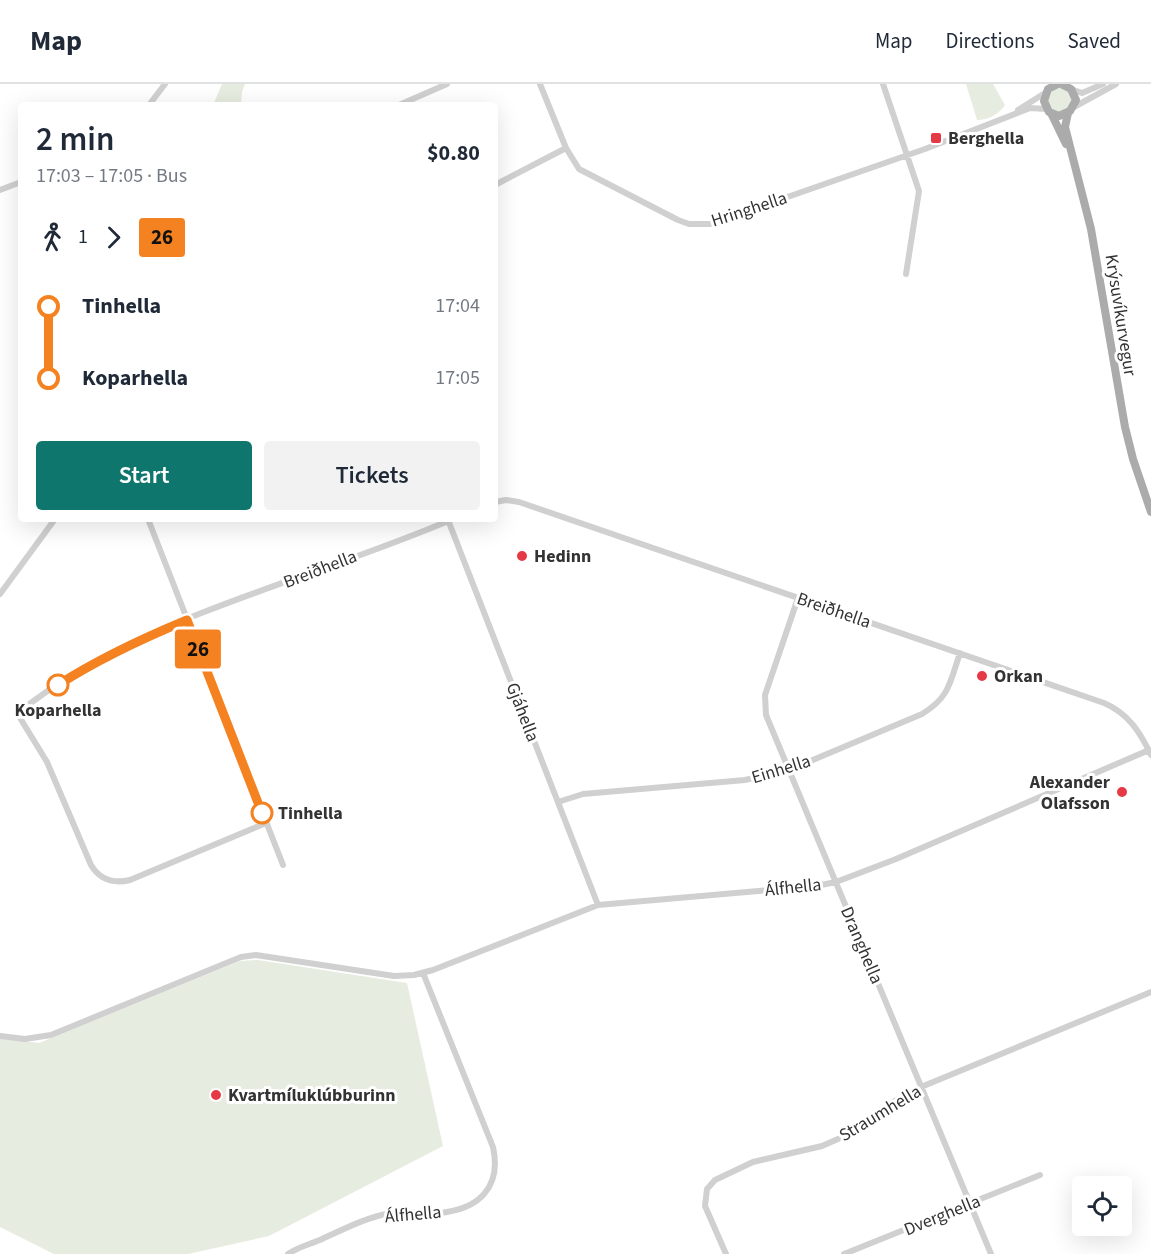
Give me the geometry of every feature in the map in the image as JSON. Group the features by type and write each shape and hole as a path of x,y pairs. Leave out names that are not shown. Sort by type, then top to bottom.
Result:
{"main road":[{"path":"1064,85 1075,98 1071,110 1059,116 1049,111 1044,101 1048,88 1064,85"},
{"name":"Krýsuvíkurvegur","path":"1071,110 1065,127 1096,251 1125,427 1151,512"},
{"name":"Krýsuvíkurvegur","path":"1049,111 1073,156"}],"street":[{"path":"151,102 165,84"},
{"path":"406,102 447,84"},
{"name":"Hringhella","path":"540,84 573,163 585,173 678,220 701,225 710,224 908,156 1002,119"},
{"path":"883,84 919,191 906,274"},
{"path":"1064,85 1082,93 1103,84"},
{"path":"1071,110 1116,84"},
{"path":"1002,119 1048,88"},
{"path":"1002,119 1034,107 1049,111"},
{"path":"498,183 566,148"},
{"path":"0,190 18,183"},
{"name":"Breiðhella","path":"498,501 519,502 1114,707 1132,722 1150,753"},
{"path":"0,594 53,522"},
{"path":"149,522 283,865"},
{"name":"Breiðhella","path":"266,823 130,880 106,880 98,875 91,865 47,762 17,713 95,662 128,645 187,620 445,522"},
{"name":"Gjáhella","path":"451,522 598,905"},
{"name":"Dranghella","path":"798,598 765,695 766,716 992,1254"},
{"name":"Einhella","path":"558,802 583,794 745,780 789,770 934,707 946,693 960,653"},
{"name":"Álfhella","path":"0,1036 25,1040 51,1035 241,957 256,955 394,976 423,973 598,905 816,886 836,882 1150,753"},
{"name":"Álfhella","path":"288,1254 377,1216 393,1212 437,1213 455,1209 476,1201 493,1182 496,1164 493,1147 423,973"},
{"name":"Straumhella","path":"726,1254 705,1206 707,1189 715,1180 753,1162 822,1146 866,1125 893,1102 921,1087 1151,992"},
{"name":"Dverghella","path":"844,1254 1040,1175"}],"shaded area":[{"path":"222,84 245,84 241,102 214,102"},
{"path":"966,84 993,84 1005,105 993,116 977,120"},
{"path":"1060,88 1068,92 1072,100 1068,108 1060,112 1052,108 1048,100 1052,92"},
{"name":"Kvartmíluklúbburinn","path":"258,960 407,983 443,1146 269,1236 188,1254 54,1254 0,1227 0,1038 39,1043 240,961"}],"bus line":[{"name":"26","path":"58,685 128,645 187,620 262,813"}],"place":[{"name":"Berghella","path":"936,138"},
{"name":"Hedinn","path":"522,556"},
{"name":"Orkan","path":"982,676"},
{"name":"Koparhella","path":"58,685"},
{"name":"Alexander Olafsson","path":"1122,792"},
{"name":"Tinhella","path":"262,813"},
{"name":"Kvartmíluklúbburinn","path":"216,1095"}]}
